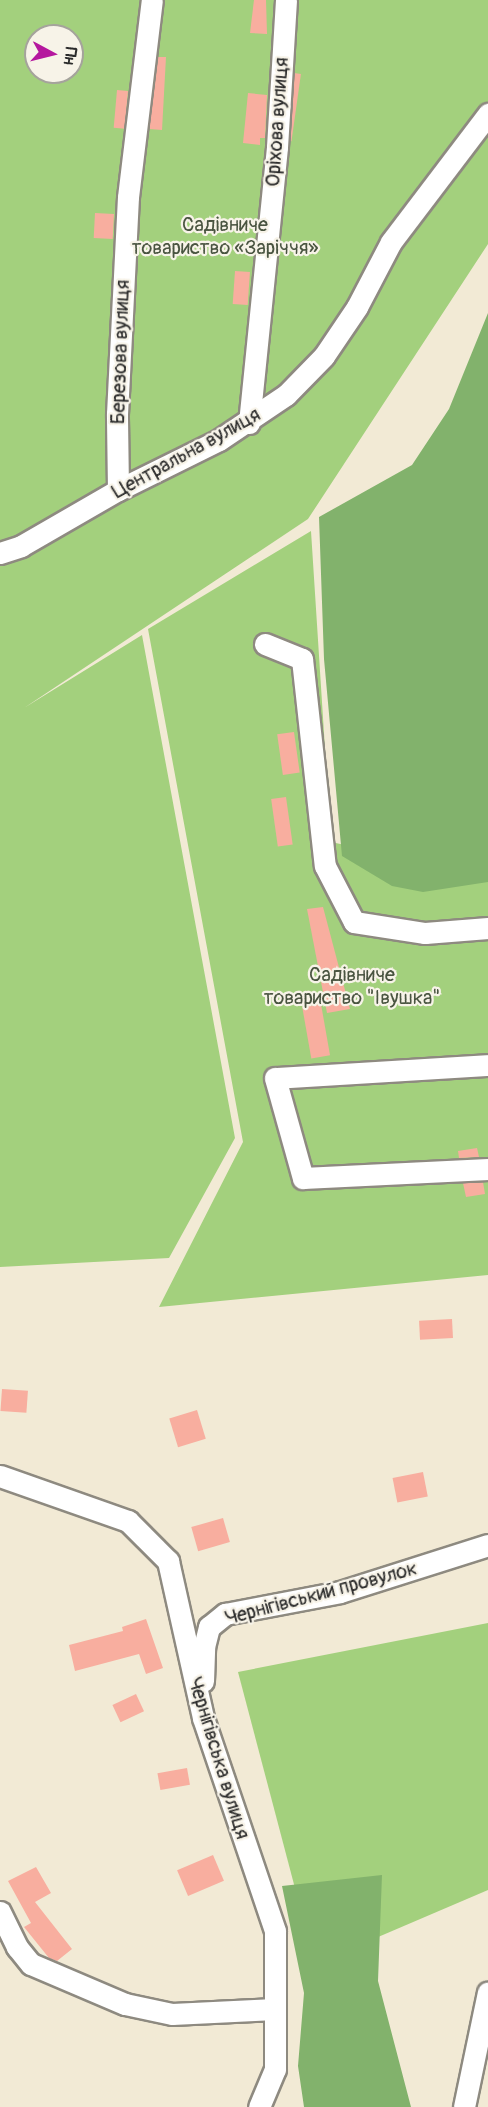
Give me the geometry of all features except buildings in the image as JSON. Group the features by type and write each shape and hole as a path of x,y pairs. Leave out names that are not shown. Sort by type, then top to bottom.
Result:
{"street":[{"name":"Березова вулиця","path":"118,490 117,414 128,197 152,0"},
{"name":"Оріхова вулиця","path":"249,423 291,2"},
{"name":"Центральна вулиця","path":"0,552 21,546 118,490 249,423 286,395 324,356 357,307 391,242 488,114"},
{"path":"265,644 302,659 325,866 354,922 424,933 488,928"},
{"path":"488,1065 275,1078 303,1178 488,1169"},
{"name":"Чернігівська вулиця","path":"0,1476 128,1521 168,1561 203,1718 275,1931 275,2069 259,2107"},
{"name":"Чернігівський провулок","path":"203,1718 204,1647 209,1627 225,1614 340,1592 488,1545"},
{"path":"0,1912 17,1947 31,1964 125,2004 172,2014 275,2009"},
{"path":"464,2107 488,1992"}],"green space":[{"name":"Садівниче товариство «Заріччя»","path":"0,0 488,0 488,244 308,519 24,708 142,635 235,1138 169,1258 0,1267"},
{"path":"488,313 488,882 423,892 392,886 342,856 324,659 319,517 412,465 449,409"},
{"name":"Садівниче товариство \"Івушка\"","path":"311,531 331,842 406,858 488,862 488,1275 159,1307 243,1142 148,629"},
{"path":"488,1623 488,1890 315,1964 238,1672"},
{"path":"382,1875 378,1981 411,2107 304,2107 298,2066 304,1993 282,1886"}]}
